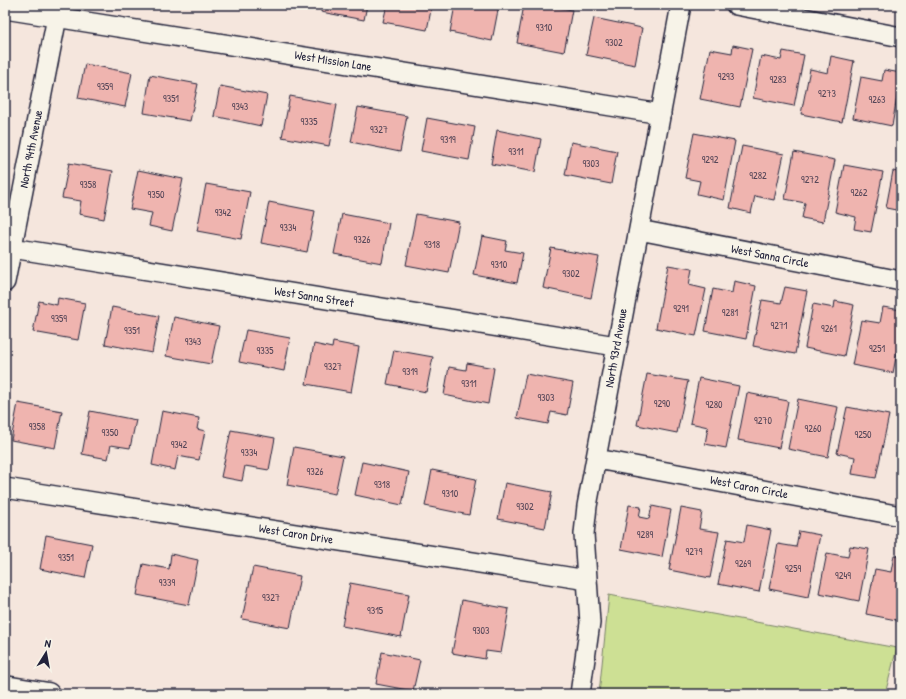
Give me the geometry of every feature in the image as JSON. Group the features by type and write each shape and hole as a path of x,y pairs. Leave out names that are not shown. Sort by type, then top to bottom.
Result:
{"main road":[{"path":"5,687 48,694"}],"street":[{"name":"North 93rd Avenue","path":"580,694 590,623 584,534 587,506 681,5"},
{"path":"736,5 901,37"},
{"name":"West Mission Lane","path":"5,9 661,114"},
{"name":"North 94th Avenue","path":"5,282 57,17"},
{"name":"West Sanna Circle","path":"639,230 901,281"},
{"name":"West Sanna Street","path":"12,248 616,346"},
{"name":"West Caron Circle","path":"597,459 901,516"},
{"name":"West Caron Drive","path":"5,488 587,580"}],"green space":[{"path":"609,595 897,648 885,694 599,694"}],"building":[{"path":"322,5 367,5 364,20 321,12"},
{"path":"387,5 432,5 427,30 383,22"},
{"path":"455,5 499,5 492,41 450,32"},
{"path":"524,5 547,5 572,10 564,52 517,43"},
{"path":"594,18 642,28 635,65 586,55"},
{"path":"733,45 752,49 740,107 700,99 710,49 732,53"},
{"path":"783,51 804,55 794,106 753,98 761,56 781,60"},
{"path":"831,56 854,61 842,122 801,114 810,69 828,73"},
{"path":"85,64 132,73 125,107 78,98"},
{"path":"884,70 901,73 892,126 853,118 861,77 882,81"},
{"path":"150,75 198,84 190,121 144,113"},
{"path":"220,86 267,95 261,126 214,116"},
{"path":"290,96 337,105 329,146 282,137"},
{"path":"358,107 407,116 400,152 351,142"},
{"path":"427,118 475,127 469,160 421,151"},
{"path":"497,130 541,139 535,172 491,164"},
{"path":"694,133 735,141 724,200 697,194 700,181 685,178"},
{"path":"571,142 617,151 611,184 565,175"},
{"path":"742,146 784,154 774,200 755,196 751,213 730,208"},
{"path":"794,152 835,160 823,222 802,218 805,203 785,199"},
{"path":"69,163 113,171 104,219 79,214 81,201 62,198"},
{"path":"844,165 883,172 871,232 854,229 856,217 835,212"},
{"path":"138,170 183,179 172,231 149,226 152,213 130,209"},
{"path":"893,171 901,173 901,211 886,208"},
{"path":"206,184 250,192 241,239 197,231"},
{"path":"269,202 315,211 307,252 261,243"},
{"path":"342,214 389,223 382,263 334,254"},
{"path":"416,214 459,222 449,273 406,265"},
{"path":"482,236 507,241 505,250 523,253 517,283 474,275"},
{"path":"551,248 599,257 591,298 543,288"},
{"path":"668,265 692,269 689,285 706,289 696,336 656,328"},
{"path":"734,281 756,286 746,339 705,331 713,289 732,293"},
{"path":"785,287 807,291 795,354 753,346 762,300 781,303"},
{"path":"58,298 85,303 78,340 33,332 39,301 57,305"},
{"path":"835,301 854,305 844,356 805,348 813,304 834,308"},
{"path":"112,307 159,316 152,353 105,344"},
{"path":"883,307 901,310 901,331 893,373 852,365 861,320 880,323"},
{"path":"174,317 219,326 211,364 166,356"},
{"path":"246,330 290,338 284,371 239,362"},
{"path":"333,342 359,347 351,392 306,384 314,344 332,348"},
{"path":"394,350 433,357 426,392 387,384"},
{"path":"467,363 494,368 488,404 444,395 449,367 466,370"},
{"path":"526,374 573,383 567,415 551,412 548,424 517,418"},
{"path":"647,374 688,381 677,433 637,425"},
{"path":"699,378 739,386 726,448 705,444 708,427 690,423"},
{"path":"747,393 788,401 779,448 738,440"},
{"path":"798,399 838,407 828,457 788,449"},
{"path":"18,403 62,411 55,448 11,440"},
{"path":"847,407 889,415 876,478 852,474 855,457 837,453"},
{"path":"90,411 136,420 130,448 111,445 108,459 82,454"},
{"path":"162,411 199,418 197,429 205,431 199,460 178,456 175,470 152,465"},
{"path":"231,430 275,438 269,470 245,466 242,481 221,477"},
{"path":"294,447 343,456 335,494 287,485"},
{"path":"362,462 409,472 402,505 355,495"},
{"path":"432,470 476,479 469,515 425,506"},
{"path":"505,483 552,492 545,528 498,519"},
{"path":"629,505 641,507 639,517 649,519 652,506 671,510 662,557 621,549"},
{"path":"681,508 702,512 699,529 719,532 710,578 669,570"},
{"path":"747,525 771,530 759,592 718,584 727,539 744,542"},
{"path":"799,531 820,535 808,597 769,589 778,544 796,547"},
{"path":"46,535 92,544 85,578 40,569"},
{"path":"850,546 869,549 859,601 819,593 827,553 848,557"},
{"path":"171,554 198,560 189,605 137,595 143,564 169,569"},
{"path":"894,555 901,556 901,621 866,614 875,569 891,572"},
{"path":"253,567 300,576 290,628 242,619"},
{"path":"350,583 409,594 401,637 342,626"},
{"path":"462,600 509,609 501,653 486,651 485,659 452,653"},
{"path":"382,652 420,660 413,691 376,684"}]}
